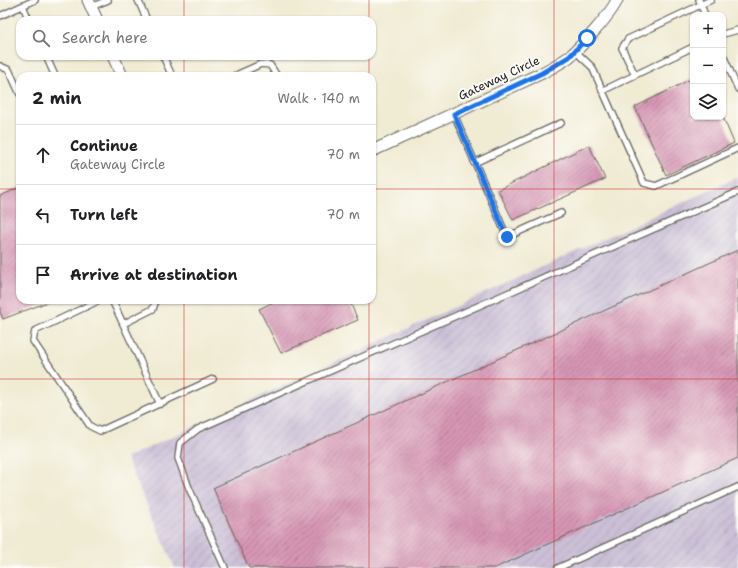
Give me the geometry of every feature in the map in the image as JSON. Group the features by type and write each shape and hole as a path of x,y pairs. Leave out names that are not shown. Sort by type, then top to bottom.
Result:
{"street":[{"name":"Gateway Circle","path":"376,149 542,73 569,57 602,21 617,0"},
{"path":"89,4 95,16"},
{"path":"115,60 120,72"}],"lane":[{"path":"0,16 35,0"},
{"path":"89,4 108,0"},
{"path":"138,0 145,16"},
{"path":"635,75 622,48 628,39 700,2 711,0"},
{"path":"700,2 704,12"},
{"path":"22,6 27,16"},
{"path":"726,33 738,30"},
{"path":"602,91 691,48"},
{"path":"575,51 592,67 644,183 656,186 738,148"},
{"path":"48,60 53,72"},
{"path":"165,60 170,72"},
{"path":"726,62 738,89"},
{"path":"243,72 260,64 265,64 270,65 274,72"},
{"path":"0,66 9,70 16,85"},
{"path":"454,114 507,237 561,213"},
{"path":"474,163 561,123"},
{"path":"225,568 189,488 178,458 180,443 198,429 738,192"},
{"path":"92,304 35,331 33,341 90,426 100,432 213,379"},
{"path":"114,304 160,404"},
{"path":"123,324 153,310 155,304"},
{"path":"558,568 738,487"}],"shaded area":[{"path":"738,177 738,568 175,568 126,458"}],"building":[{"path":"690,80 690,120 724,120 734,143 666,175 635,107"},
{"path":"589,145 605,179 513,220 498,190"},
{"path":"16,189 16,304 42,304 3,319 0,312 0,196"},
{"path":"738,250 738,458 495,568 249,568 213,488"},
{"path":"270,304 351,304 358,320 281,353 259,309"}],"route":[{"path":"507,237 454,114 542,73 569,57 587,38"}]}
